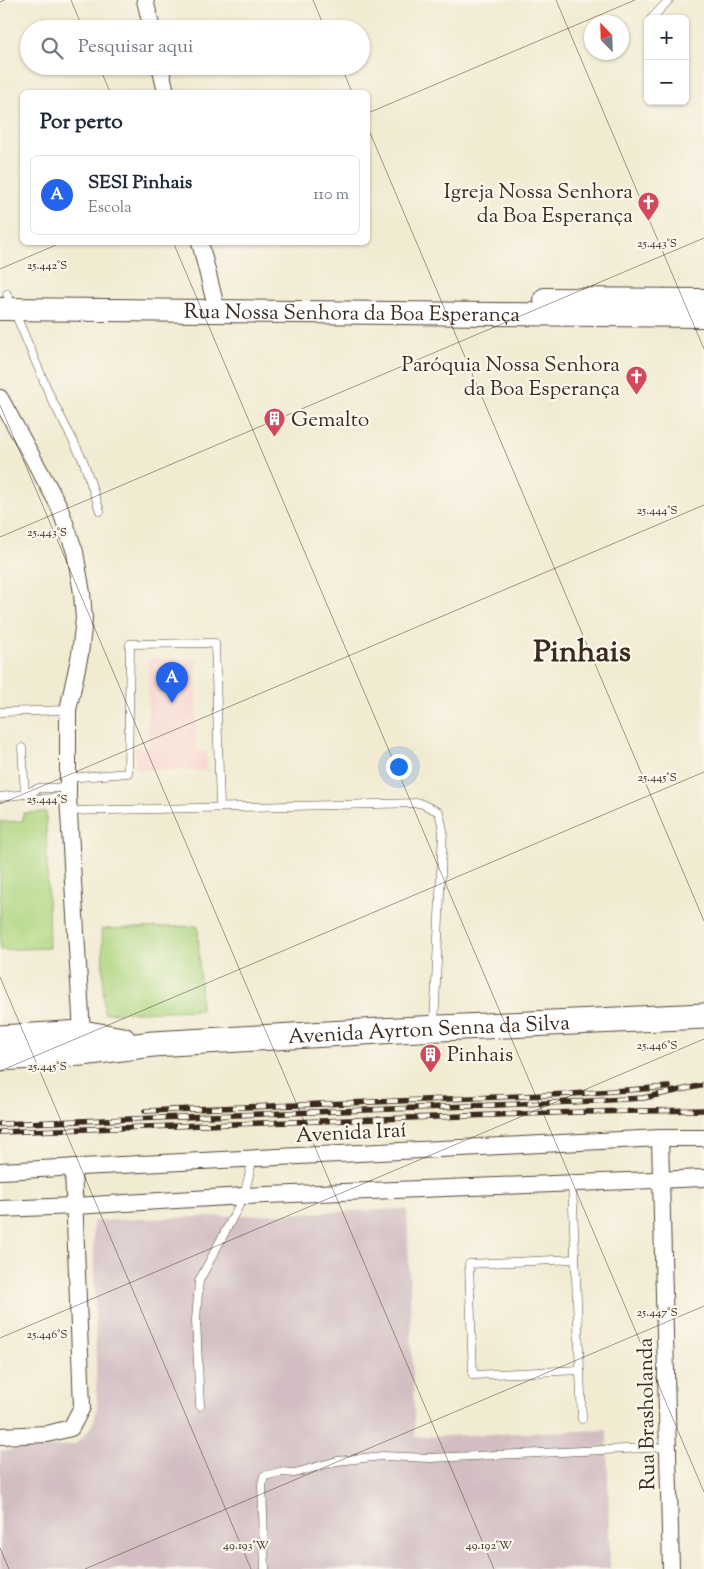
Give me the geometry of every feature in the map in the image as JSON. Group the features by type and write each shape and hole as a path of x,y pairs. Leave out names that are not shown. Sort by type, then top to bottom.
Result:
{"main road":[{"name":"Avenida Ayrton Senna da Silva","path":"0,1058 153,1044 434,1028 704,1016"},
{"name":"Avenida Ayrton Senna da Silva","path":"0,1038 82,1033 153,1044"}],"street":[{"path":"145,0 150,20"},
{"path":"162,75 166,90"},
{"path":"201,245 215,304"},
{"name":"Rua Nossa Senhora da Boa Esperança","path":"215,304 704,300"},
{"name":"Rua Nossa Senhora da Boa Esperança","path":"5,301 215,304 704,316"},
{"path":"0,398 59,506 75,552 82,593 84,619 80,654 68,710 69,793 82,1033"},
{"name":"Avenida Iraí","path":"0,1170 73,1168 660,1138 704,1138"},
{"name":"Rua Brasholanda","path":"660,1138 671,1569"},
{"path":"0,1436 47,1434 71,1428 82,1407 76,1206 73,1168"},
{"path":"0,1209 244,1196 704,1178"}],"lane":[{"path":"655,15 669,0"},
{"path":"5,301 50,398 83,460 100,511"},
{"path":"0,797 25,794 38,798 69,793 128,773 130,644 215,643 220,807"},
{"path":"0,712 68,710"},
{"path":"22,748 25,794"},
{"path":"69,793 220,807 420,803 439,812 443,830 434,1028"},
{"path":"200,1406 196,1320 199,1281 244,1196 253,1158"},
{"path":"572,1183 582,1419"},
{"path":"575,1259 469,1264 473,1375 580,1370"},
{"path":"264,1569 262,1484 264,1476 280,1472 295,1473 337,1461 382,1456 430,1458 668,1447"}],"shaded area":[{"path":"148,658 197,659 196,751 207,751 207,771 135,769 135,747 148,747"},
{"path":"407,1209 415,1437 607,1430 610,1569 0,1569 0,1451 73,1445 89,1430 94,1421 97,1409 93,1221"}],"green space":[{"path":"46,812 49,948 0,950 0,822 23,821 23,813"},
{"path":"198,926 201,1010 104,1013 102,929"}],"railway":[{"path":"0,1124 573,1102 643,1098 704,1085"},
{"path":"145,1111 572,1094 669,1087"},
{"path":"0,1132 582,1112 704,1110"}],"place":[{"name":"Igreja Nossa Senhora da Boa Esperança","path":"649,222"},
{"name":"Paróquia Nossa Senhora da Boa Esperança","path":"636,395"},
{"name":"Gemalto","path":"275,438"},
{"name":"SESI Pinhais","path":"172,703"},
{"name":"Pinhais","path":"431,1073"}],"district":[{"name":"Pinhais","path":"582,650"}]}
